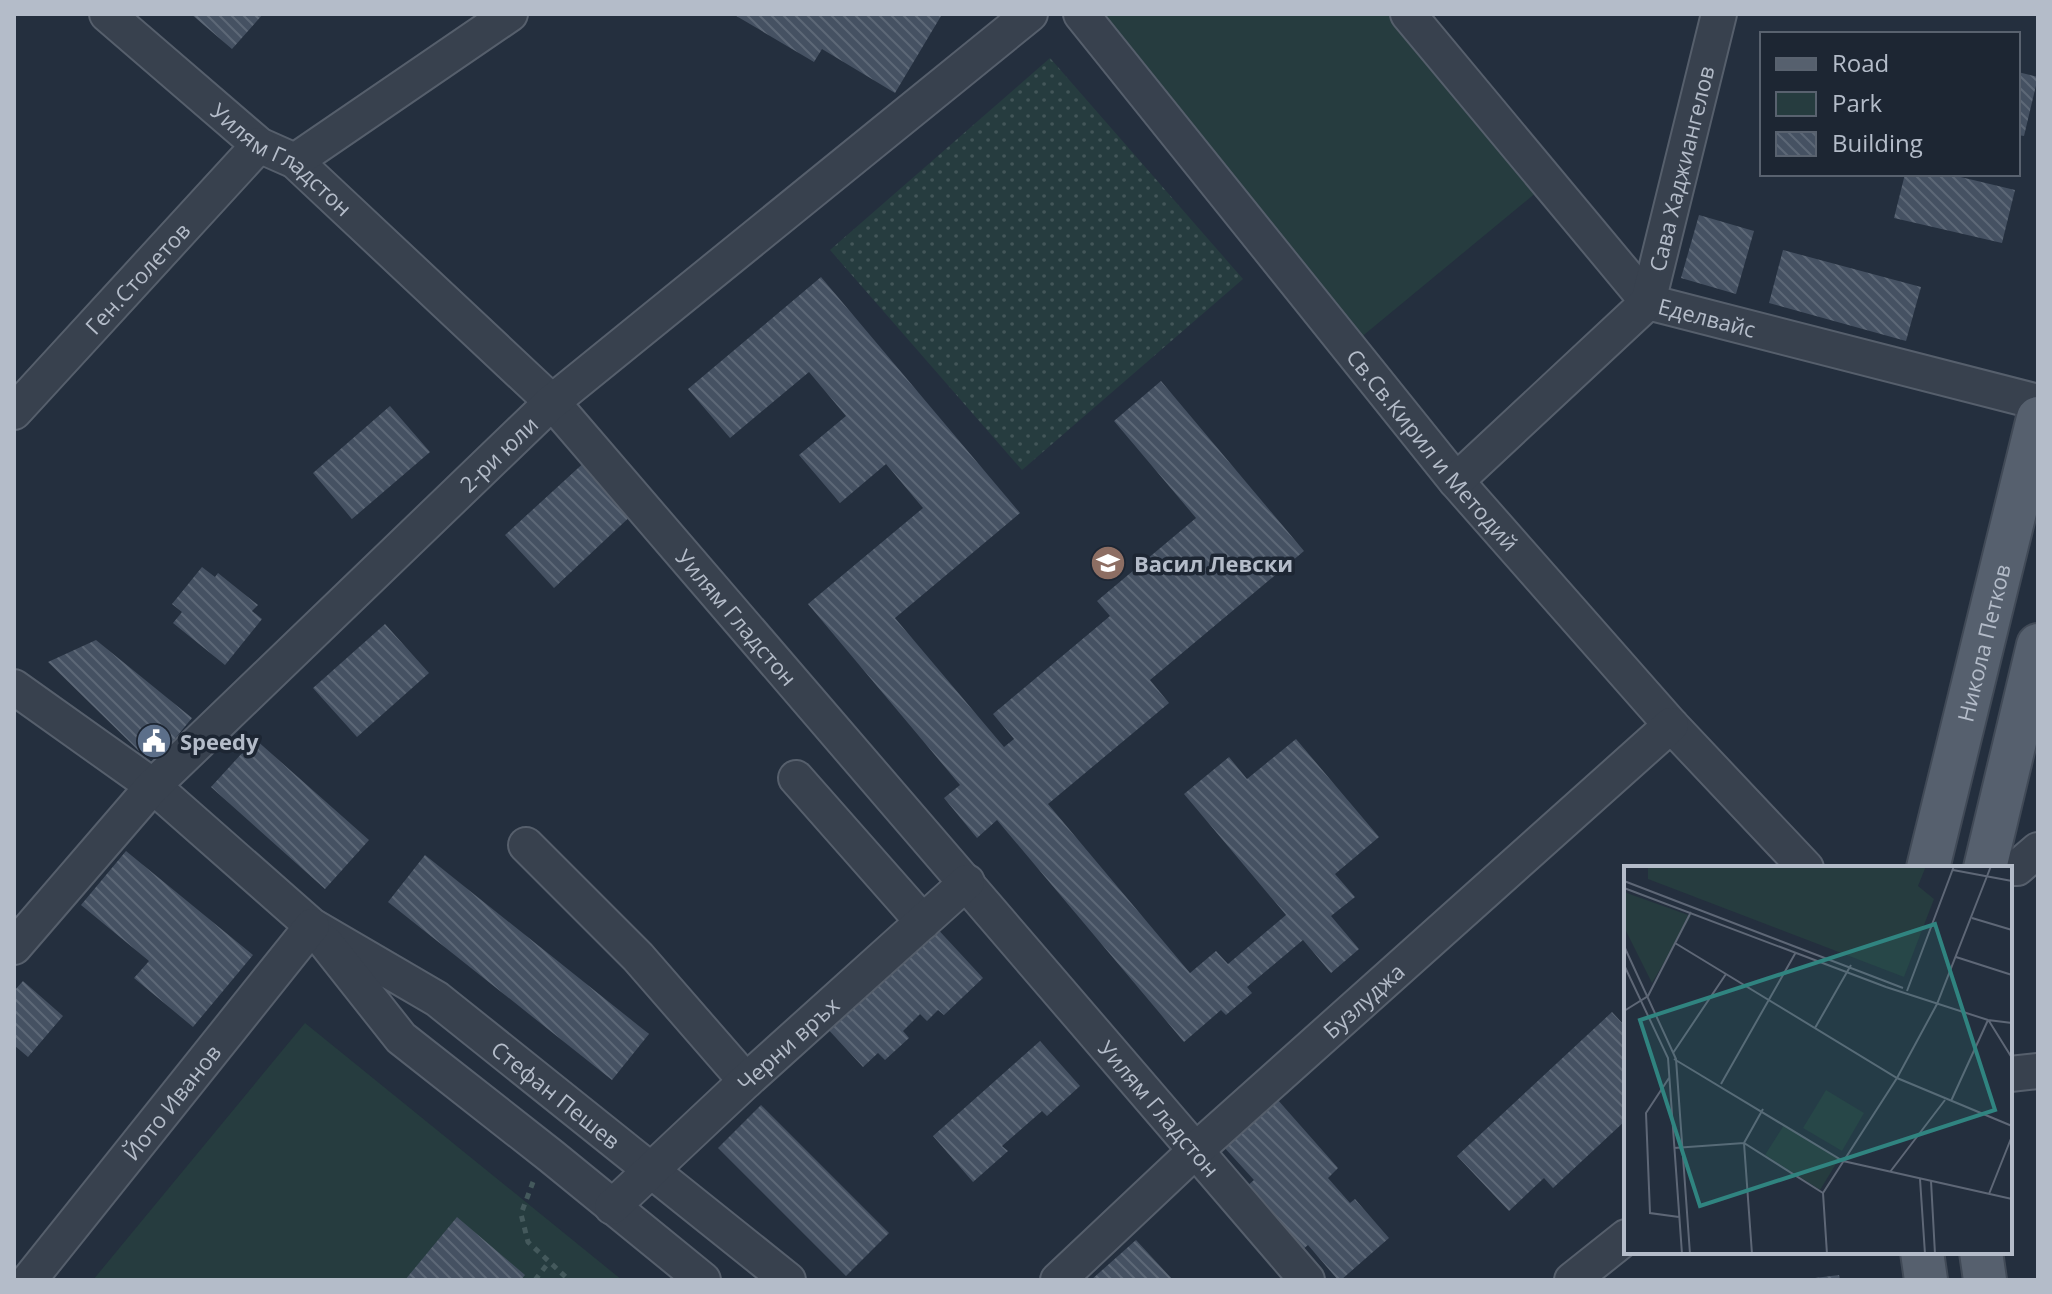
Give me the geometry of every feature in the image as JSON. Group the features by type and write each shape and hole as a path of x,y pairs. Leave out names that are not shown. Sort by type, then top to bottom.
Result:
{"main road":[{"name":"Никола Петков","path":"1928,866 2038,418"},
{"path":"1985,866 2038,645"},
{"path":"1922,1254 1926,1280"},
{"path":"1981,1254 1985,1280"}],"street":[{"name":"Уилям Гладстон","path":"107,14 259,145 295,161 552,402 1307,1280"},
{"path":"295,161 510,14"},
{"name":"2-ри юли","path":"14,947 153,786 552,402 1030,14"},
{"name":"Св.Св.Кирил и Методий","path":"1081,14 1456,481 1671,725 1804,866"},
{"name":"Еделвайс","path":"1408,14 1648,302 2038,402"},
{"name":"Сава Хаджиангелов","path":"1456,481 1648,302 1719,14"},
{"name":"Ген.Столетов","path":"14,412 259,145"},
{"name":"Стефан Пешев","path":"14,687 153,786 312,926 401,1038 703,1280"},
{"name":"Бузлуджа","path":"1058,1280 1196,1150 1671,725"},
{"path":"796,778 923,922"},
{"path":"526,845 638,957 746,1081"},
{"path":"2012,868 2017,868 2038,850"},
{"name":"Черни връх","path":"612,1207 746,1081 967,882"},
{"name":"Стефан Пешев","path":"312,926 437,999 788,1280"},
{"name":"Йото Иванов","path":"29,1280 312,926"},
{"path":"2012,1074 2038,1071"},
{"path":"1572,1280 1624,1239"}],"path":[{"path":"551,1156 530,1187 521,1214 528,1242 569,1280"},
{"path":"535,1280 549,1262"}],"green space":[{"path":"1087,14 1398,14 1543,187 1359,339"},
{"path":"1050,58 1243,279 1022,470 830,250"},
{"path":"305,1023 622,1280 93,1280"}],"building":[{"path":"191,14 263,14 232,49"},
{"path":"733,14 941,16 895,93 822,49 814,62"},
{"path":"2020,72 2038,77 2024,136 2020,135"},
{"path":"1904,176 1956,176 2015,190 2002,243 1894,218"},
{"path":"1699,215 1754,231 1736,294 1681,278"},
{"path":"1783,250 1921,287 1906,341 1769,303"},
{"path":"821,277 1020,513 895,618 1004,747 1014,739 993,714 1110,616 1097,601 1196,518 1114,421 1161,381 1304,551 1150,680 1169,703 1048,804 1190,973 1216,951 1228,964 1286,915 1184,794 1229,757 1247,779 1296,739 1379,837 1335,874 1355,897 1331,916 1359,949 1331,973 1303,940 1247,987 1252,993 1226,1015 1221,1010 1184,1042 997,820 977,838 944,798 960,785 808,604 923,508 886,464 840,503 799,455 846,416 809,372 730,438 688,389"},
{"path":"390,406 430,452 352,519 313,473"},
{"path":"588,459 636,511 554,588 505,535"},
{"path":"202,567 215,577 218,573 258,605 252,611 262,619 225,665 173,623 182,612 172,604"},
{"path":"385,624 429,673 357,737 313,688"},
{"path":"96,640 192,718 164,752 139,751 48,662"},
{"path":"255,739 369,840 325,889 211,787"},
{"path":"126,851 253,955 193,1027 134,978 149,961 81,905"},
{"path":"425,855 649,1034 612,1080 388,902"},
{"path":"933,924 983,978 944,1015 938,1010 927,1021 920,1014 903,1031 909,1038 885,1060 878,1053 863,1067 825,1026"},
{"path":"23,981 63,1016 28,1057 14,1045 14,991"},
{"path":"1612,1012 1624,1025 1624,1122 1553,1188 1544,1178 1509,1211 1457,1156"},
{"path":"1040,1041 1080,1086 1047,1116 1042,1111 1002,1146 1008,1151 973,1182 933,1136"},
{"path":"1277,1099 1338,1168 1328,1178 1350,1203 1355,1199 1389,1238 1341,1280 1308,1245 1301,1251 1245,1188 1254,1180 1223,1146"},
{"path":"761,1105 889,1233 846,1276 718,1148"},
{"path":"457,1217 525,1275 521,1280 405,1280"},
{"path":"1136,1240 1173,1280 1091,1280"},
{"path":"1839,1275 1840,1280 1815,1280 1815,1278"}],"place":[{"name":"Васил Левски","path":"1108,563"},
{"name":"Speedy","path":"154,741"}]}
